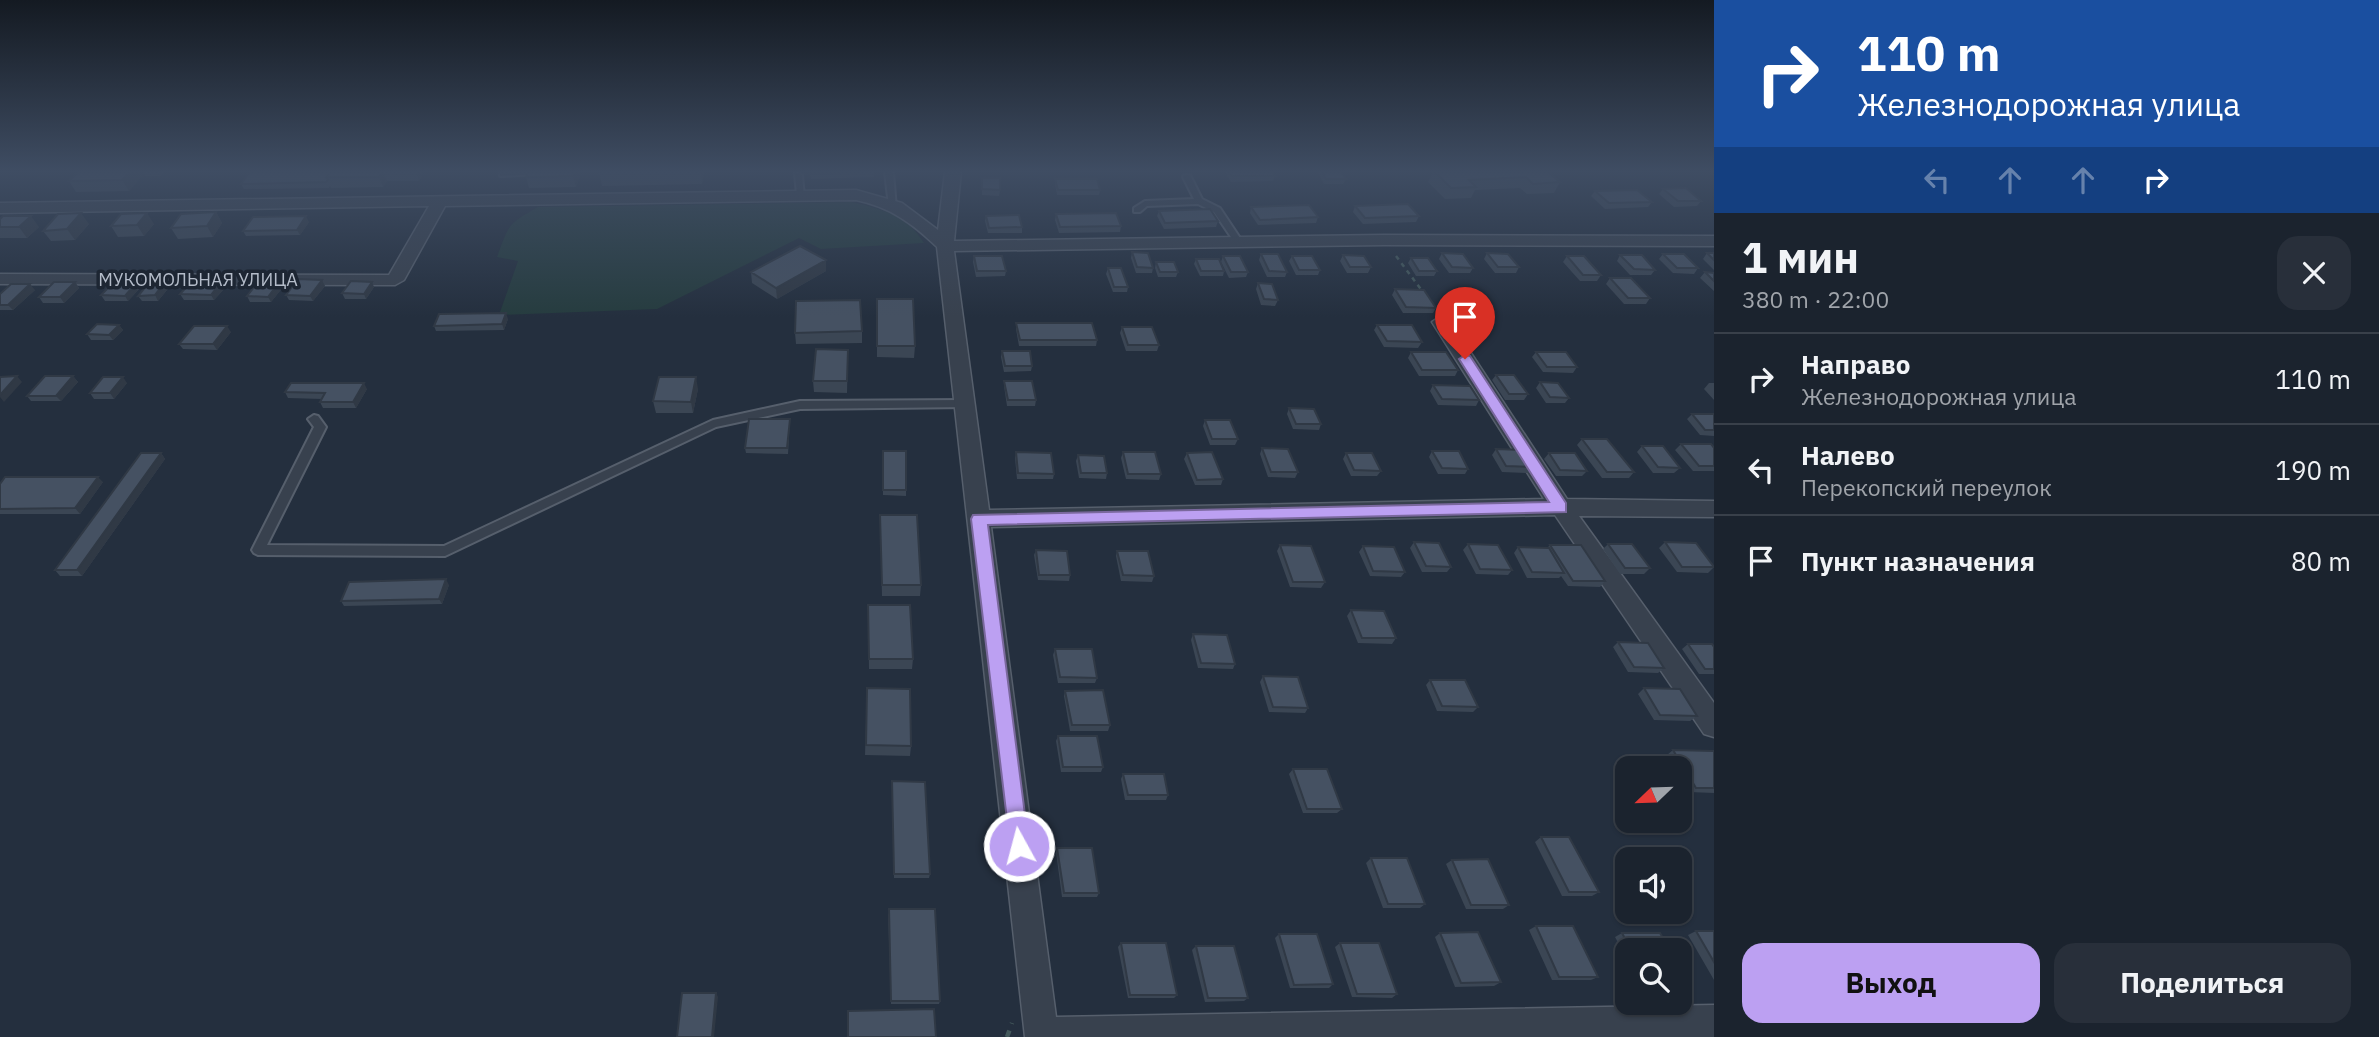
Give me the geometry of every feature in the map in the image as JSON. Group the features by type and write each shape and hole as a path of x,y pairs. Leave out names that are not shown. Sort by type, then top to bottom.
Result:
{"street":[{"name":"МУКОМОЛЬНАЯ УЛИЦА","path":"0,279 395,280 429,220"},
{"path":"919,220 945,246 1384,240 1714,241"},
{"path":"948,220 945,246 1042,1036 1714,1022"},
{"path":"1441,321 1561,508 1714,725"},
{"path":"979,519 1561,508 1714,509"}],"lane":[{"path":"1224,220 1238,242"},
{"path":"314,419 320,427 258,550 445,551 713,424 800,405 965,404"}],"path":[{"path":"1384,240 1444,319 1441,321"}],"green space":[{"path":"517,220 903,220 924,243 821,249 799,238 657,309 499,315 518,261 497,257 511,226"}],"building":[{"path":"0,220 26,220 19,227 0,227"},
{"path":"52,220 75,220 67,229 43,231"},
{"path":"116,220 141,220 137,225 111,226"},
{"path":"176,220 211,220 207,226 171,228"},
{"path":"251,220 303,220 297,230 243,231"},
{"path":"987,220 1020,220 1022,227 989,228"},
{"path":"1058,220 1119,220 1121,226 1060,227"},
{"path":"1164,220 1218,221 1165,223"},
{"path":"800,246 826,260 776,288 751,272"},
{"path":"1132,252 1148,253 1153,268 1137,267"},
{"path":"1442,253 1463,254 1473,268 1452,267"},
{"path":"1487,253 1508,254 1519,267 1498,267"},
{"path":"1261,254 1278,254 1287,272 1269,271"},
{"path":"1663,254 1684,254 1698,268 1677,268"},
{"path":"1343,255 1364,256 1371,267 1350,267"},
{"path":"1620,255 1642,255 1655,270 1634,269"},
{"path":"974,256 1002,256 1006,271 977,271"},
{"path":"1223,256 1240,256 1248,272 1231,272"},
{"path":"1292,256 1312,256 1320,270 1299,270"},
{"path":"1567,256 1584,256 1601,275 1583,275"},
{"path":"1411,258 1428,258 1437,271 1419,271"},
{"path":"1196,259 1219,259 1224,271 1201,271"},
{"path":"1156,262 1174,262 1178,272 1160,272"},
{"path":"1108,268 1121,268 1128,287 1114,287"},
{"path":"1705,272 1714,273 1714,281"},
{"path":"1610,278 1631,278 1650,298 1628,298"},
{"path":"167,279 155,295 138,296 151,280"},
{"path":"298,279 322,280 310,296 286,295"},
{"path":"259,281 280,281 268,297 247,296"},
{"path":"351,281 372,282 364,294 342,293"},
{"path":"54,282 75,282 60,297 39,297"},
{"path":"114,282 137,282 125,296 101,295"},
{"path":"191,282 221,282 211,295 180,294"},
{"path":"1258,283 1272,284 1278,300 1264,299"},
{"path":"11,284 30,284 8,305 0,305 0,294"},
{"path":"1395,289 1424,290 1436,308 1406,307"},
{"path":"877,299 913,299 915,346 877,346"},
{"path":"860,300 862,331 795,333 796,301"},
{"path":"1451,312 1469,312 1483,332 1465,332"},
{"path":"506,313 502,324 434,326 439,314"},
{"path":"1016,323 1092,323 1097,340 1020,340"},
{"path":"97,324 119,325 109,335 87,334"},
{"path":"1377,325 1412,325 1422,342 1387,341"},
{"path":"194,326 227,326 213,344 179,344"},
{"path":"1122,327 1152,327 1159,345 1128,345"},
{"path":"816,349 848,350 847,381 813,381"},
{"path":"1002,351 1030,351 1032,366 1005,366"},
{"path":"1411,352 1446,352 1458,370 1422,370"},
{"path":"1536,352 1566,352 1577,367 1547,367"},
{"path":"1496,375 1514,375 1528,394 1509,394"},
{"path":"17,376 0,395 0,377"},
{"path":"45,376 73,376 56,396 27,396"},
{"path":"103,377 123,377 110,393 90,393"},
{"path":"659,377 696,377 691,402 653,401"},
{"path":"1004,381 1032,381 1036,400 1008,400"},
{"path":"1540,382 1558,383 1569,398 1550,397"},
{"path":"291,383 364,383 353,402 320,402 325,393 285,392"},
{"path":"1433,385 1470,386 1479,400 1442,399"},
{"path":"1289,408 1314,409 1321,424 1296,424"},
{"path":"1692,414 1714,414 1714,430 1705,430"},
{"path":"749,419 790,419 787,448 745,448"},
{"path":"1205,420 1230,420 1238,439 1212,439"},
{"path":"1582,439 1607,439 1634,472 1607,472"},
{"path":"1681,444 1711,444 1714,448 1714,466 1699,466"},
{"path":"1642,446 1663,446 1680,468 1658,467"},
{"path":"1262,448 1288,449 1298,472 1271,472"},
{"path":"1496,449 1522,450 1533,467 1506,466"},
{"path":"883,451 906,451 906,490 883,490"},
{"path":"1432,451 1459,451 1468,469 1442,468"},
{"path":"1016,452 1051,453 1054,474 1018,473"},
{"path":"1123,452 1155,452 1161,474 1128,474"},
{"path":"1212,452 1223,479 1197,480 1187,453"},
{"path":"141,453 161,453 77,570 55,570"},
{"path":"1346,453 1372,453 1381,471 1354,470"},
{"path":"1549,453 1575,453 1587,471 1560,470"},
{"path":"1078,455 1104,456 1107,473 1081,473"},
{"path":"5,477 98,477 75,508 0,509 0,484"},
{"path":"880,515 917,515 921,585 882,585"},
{"path":"1414,542 1439,543 1451,567 1426,566"},
{"path":"1665,542 1696,543 1714,567 1682,567"},
{"path":"1468,544 1498,545 1512,570 1480,569"},
{"path":"1608,544 1632,544 1650,568 1625,568"},
{"path":"1280,545 1311,546 1325,582 1293,582"},
{"path":"1550,545 1581,545 1605,581 1573,581"},
{"path":"1363,546 1394,547 1405,572 1373,571"},
{"path":"1518,547 1549,548 1564,573 1532,572"},
{"path":"1036,550 1067,551 1070,575 1039,575"},
{"path":"1117,551 1148,551 1154,576 1123,575"},
{"path":"446,579 439,599 341,601 349,582"},
{"path":"868,605 910,605 913,659 869,659"},
{"path":"1351,610 1384,611 1396,638 1362,638"},
{"path":"1193,634 1227,635 1235,664 1201,663"},
{"path":"1618,642 1648,643 1664,668 1634,667"},
{"path":"1688,644 1712,644 1714,669 1705,669"},
{"path":"1055,649 1092,649 1097,678 1060,677"},
{"path":"1263,676 1298,677 1308,708 1273,707"},
{"path":"1430,680 1465,680 1478,707 1442,706"},
{"path":"867,688 910,689 911,746 866,745"},
{"path":"1644,688 1680,689 1697,716 1660,715"},
{"path":"1103,690 1110,725 1072,725 1065,691"},
{"path":"1058,736 1097,736 1103,767 1063,767"},
{"path":"1673,750 1714,751 1714,788 1696,788 1692,781 1692,756 1677,756"},
{"path":"1293,769 1327,769 1342,809 1307,809"},
{"path":"1123,774 1164,774 1168,795 1128,795"},
{"path":"892,781 925,782 930,874 894,874"},
{"path":"1541,837 1569,837 1599,892 1569,892"},
{"path":"1057,848 1092,848 1099,893 1064,893"},
{"path":"1371,858 1407,858 1425,904 1388,904"},
{"path":"1488,859 1509,905 1471,905 1452,860"},
{"path":"889,909 935,909 940,1001 891,1001"},
{"path":"1536,926 1573,926 1598,977 1559,977"},
{"path":"1696,931 1714,931 1714,962"},
{"path":"1478,932 1501,982 1461,983 1440,933"},
{"path":"1622,933 1660,933 1663,938 1625,938"},
{"path":"1279,934 1317,934 1333,984 1294,985"},
{"path":"1121,943 1166,943 1177,995 1130,995"},
{"path":"1340,943 1379,943 1397,994 1357,994"},
{"path":"1196,946 1234,946 1248,998 1208,998"},
{"path":"682,993 716,993 712,1037 677,1037"},
{"path":"934,1009 936,1037 848,1037 848,1011"}],"route":[{"path":"1019,846 979,519 1561,508 1465,359"}]}
